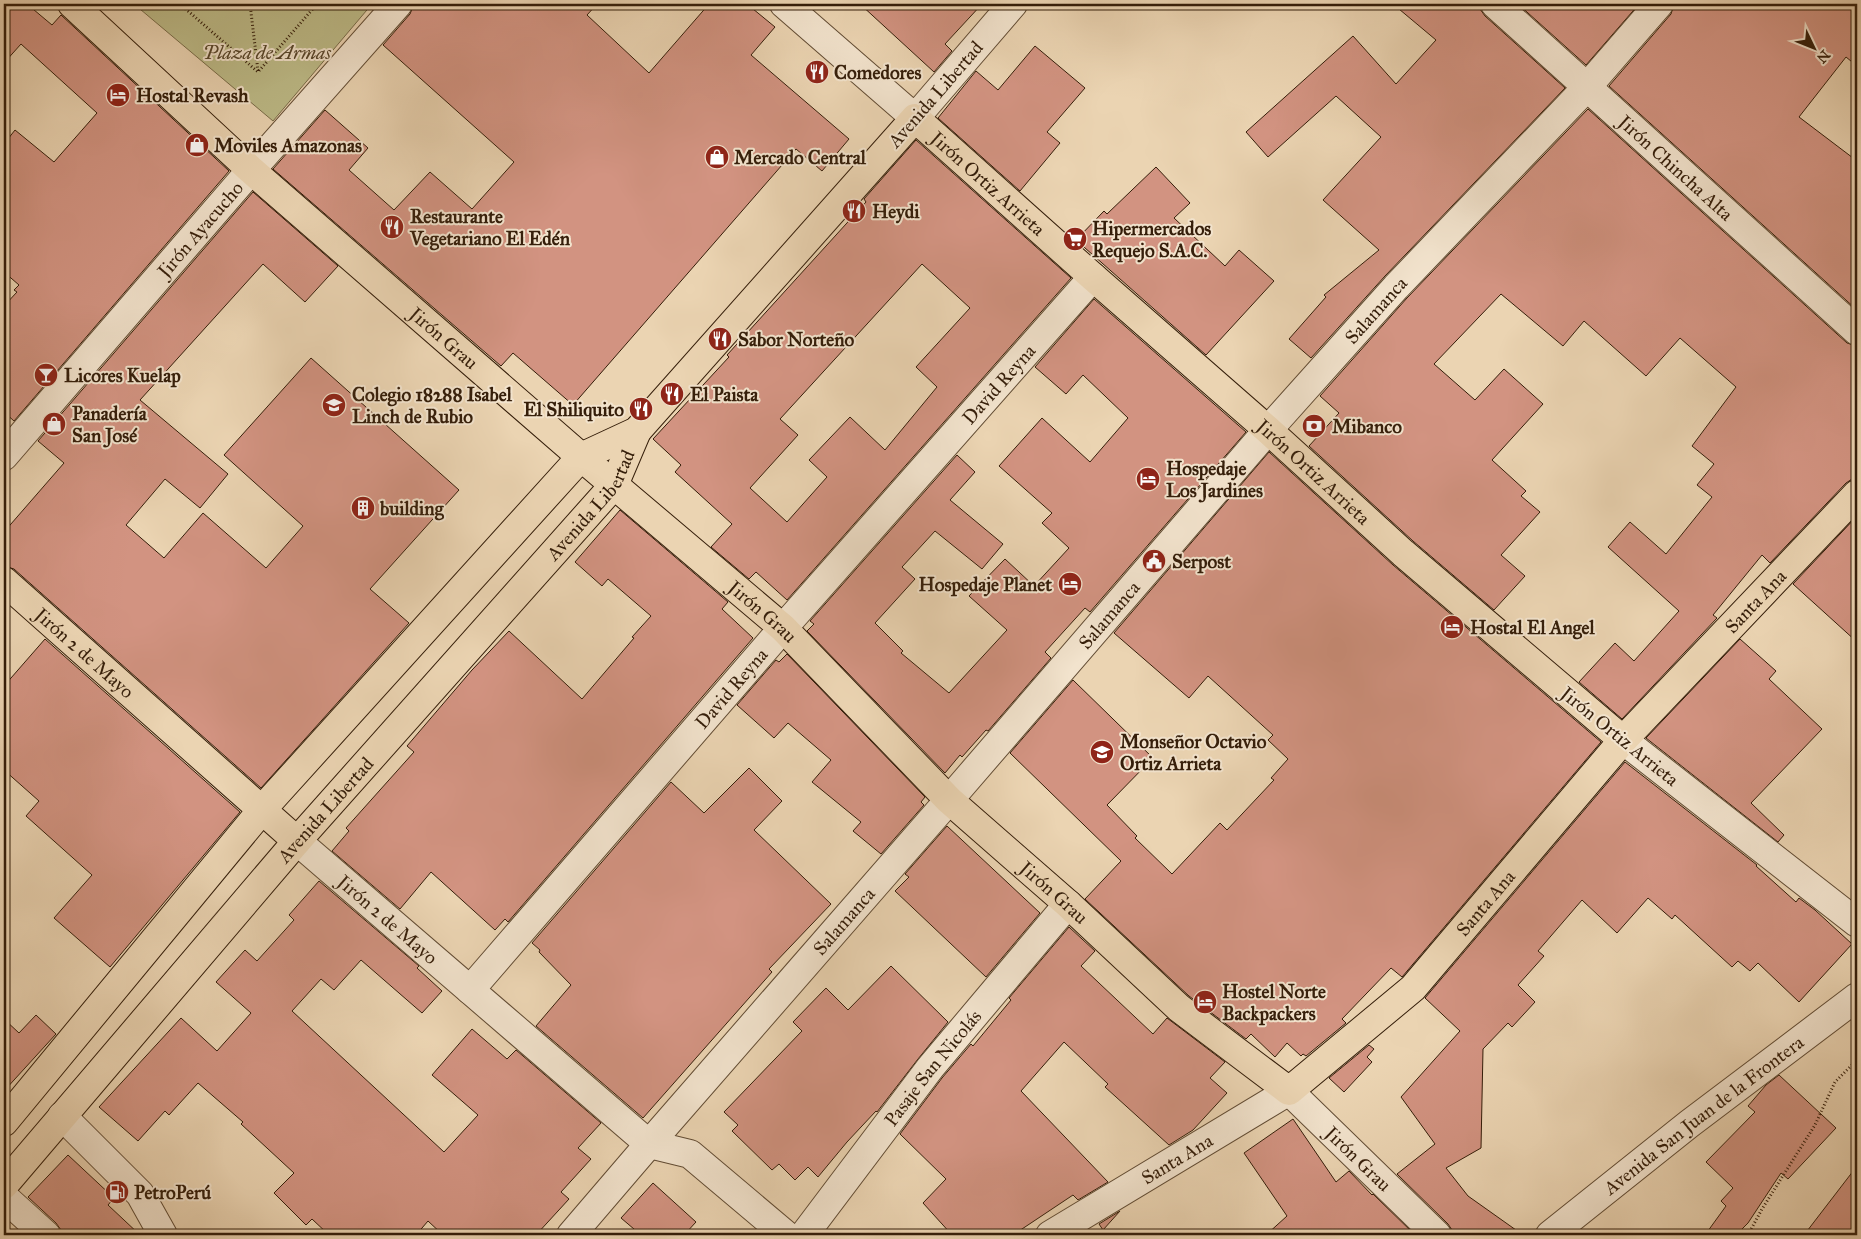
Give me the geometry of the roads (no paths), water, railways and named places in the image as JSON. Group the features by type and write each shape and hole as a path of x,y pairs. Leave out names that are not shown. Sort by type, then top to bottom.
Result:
{"main road":[{"name":"Jirón Grau","path":"72,4 251,170 581,457 783,628 949,800 1068,904 1179,1008 1289,1091"},
{"name":"Jirón Ortiz Arrieta","path":"915,118 1268,430 1403,553 1623,740"},
{"name":"Avenida Libertad","path":"4,1185 297,841 614,485 637,432 915,118"},
{"name":"Avenida Libertad","path":"4,1122 262,810 581,457 637,432"},
{"name":"Santa Ana","path":"1289,1091 1413,988 1623,740 1857,494"},
{"name":"Jirón 2 de Mayo","path":"4,581 297,841"}],"street":[{"name":"Jirón Ayacucho","path":"4,456 251,170 398,4"},
{"name":"Jirón Ortiz Arrieta","path":"784,4 915,118"},
{"name":"Avenida Libertad","path":"915,118 1013,4"},
{"name":"Jirón Chincha Alta","path":"1495,4 1857,331"},
{"name":"Salamanca","path":"571,1235 1268,430 1396,287 1587,88 1659,4"},
{"name":"David Reyna","path":"470,990 783,628 1093,277"},
{"name":"Jirón Ortiz Arrieta","path":"1623,740 1857,923"},
{"name":"Jirón 2 de Mayo","path":"297,841 648,1144 690,1154 786,1235"},
{"name":"Pasaje San Nicolás","path":"804,1235 930,1068 1068,904"},
{"name":"Avenida San Juan de la Frontera","path":"1550,1235 1689,1124 1857,997"},
{"name":"Santa Ana","path":"1050,1235 1289,1091"},
{"name":"Jirón Grau","path":"1289,1091 1437,1235"},
{"path":"62,1116 140,1194 164,1235"},
{"path":"4,1197 46,1235"}],"place":[{"name":"Comedores","path":"817,72"},
{"name":"Hostal Revash","path":"118,95"},
{"name":"Moviles Amazonas","path":"197,145"},
{"name":"Mercado Central","path":"717,157"},
{"name":"Heydi","path":"854,211"},
{"name":"Restaurante Vegetariano El Edén","path":"392,227"},
{"name":"Hipermercados Requejo S.A.C.","path":"1075,239"},
{"name":"Sabor Norteño","path":"720,339"},
{"name":"Licores Kuelap","path":"46,375"},
{"name":"El Paista","path":"672,394"},
{"name":"Colegio 18288 Isabel Linch de Rubio","path":"334,405"},
{"name":"El Shiliquito","path":"641,409"},
{"name":"Panadería San José","path":"54,424"},
{"name":"Mibanco","path":"1314,426"},
{"name":"Hospedaje Los Jardines","path":"1148,479"},
{"name":"building","path":"363,508"},
{"name":"Serpost","path":"1154,561"},
{"name":"Hospedaje Planet","path":"1070,584"},
{"name":"Hostal El Angel","path":"1452,627"},
{"name":"Monseñor Octavio Ortiz Arrieta","path":"1102,752"},
{"name":"Hostel Norte Backpackers","path":"1205,1002"},
{"name":"PetroPerú","path":"117,1192"}],"park label":[{"name":"Plaza de Armas","path":"267,52"}]}
